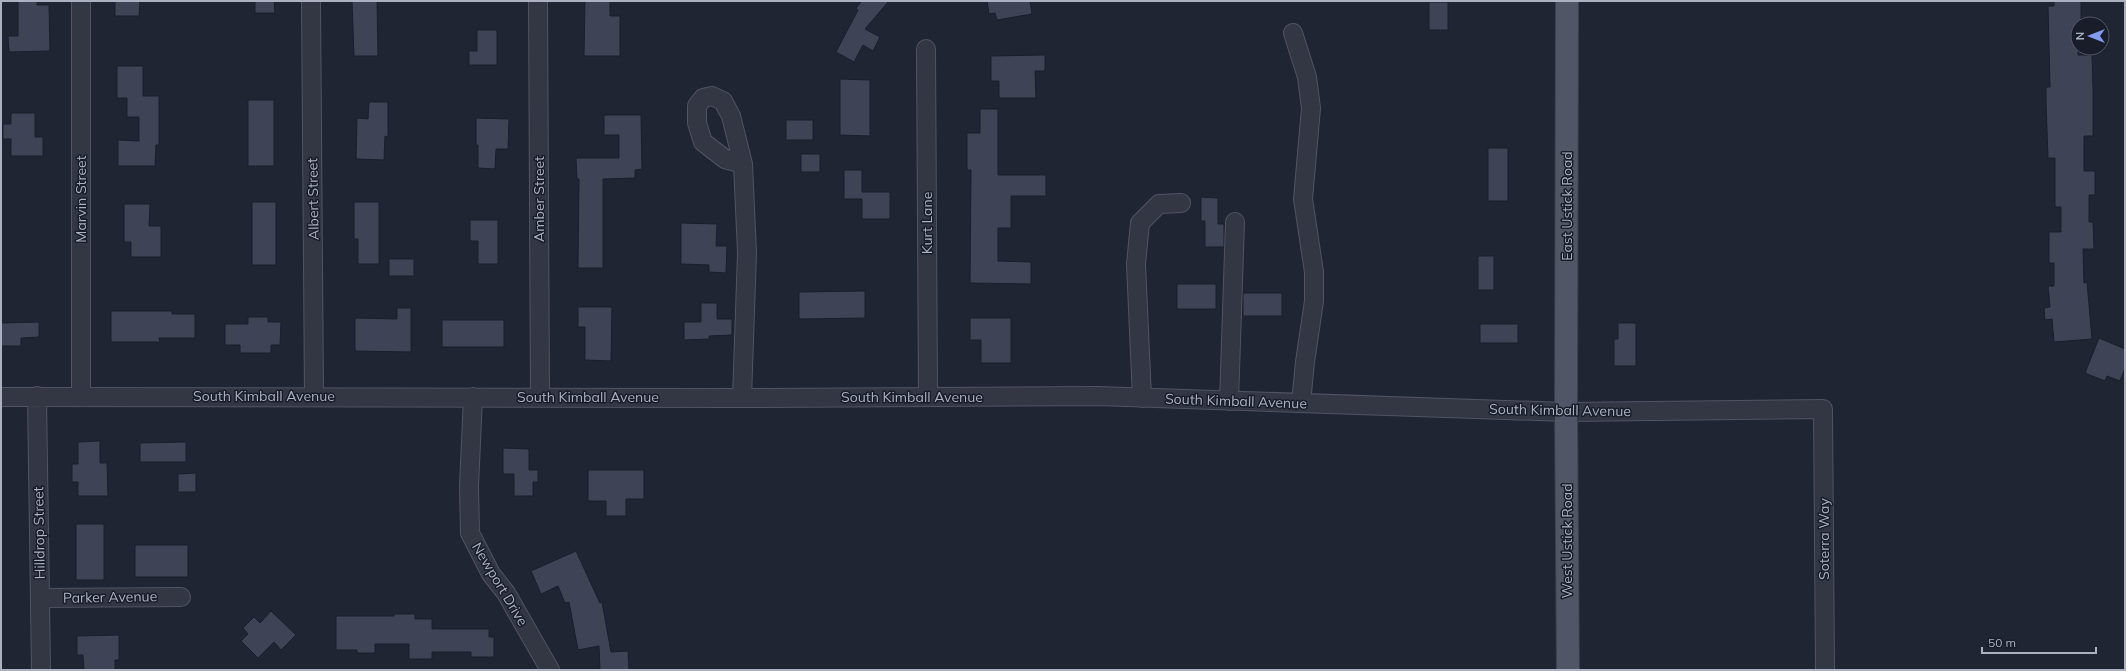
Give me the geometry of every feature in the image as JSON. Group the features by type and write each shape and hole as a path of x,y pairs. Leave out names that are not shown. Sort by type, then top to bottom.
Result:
{"main road":[{"name":"East Ustick Road","path":"1566,412 1567,1"},
{"name":"West Ustick Road","path":"1566,412 1568,670"}],"street":[{"name":"Marvin Street","path":"81,1 81,396"},
{"name":"Albert Street","path":"311,1 314,396"},
{"name":"Amber Street","path":"538,1 540,397"},
{"path":"1293,34 1307,77 1311,108 1303,198 1314,272 1314,301 1301,403"},
{"name":"Kurt Lane","path":"926,49 928,397"},
{"path":"742,398 747,253 743,164"},
{"path":"1142,398 1136,264 1140,223 1159,204 1181,203"},
{"path":"1229,401 1235,222"},
{"name":"Hilldrop Street","path":"37,396 41,670"},
{"name":"South Kimball Avenue","path":"1,397 314,396 742,398 1098,396 1566,412 1823,409"},
{"name":"Newport Drive","path":"473,397 469,486 470,533 491,574 506,593 550,670"},
{"name":"Soterra Way","path":"1823,409 1825,670"},
{"name":"Parker Avenue","path":"40,598 181,597"}],"building":[{"path":"18,1 37,1 37,5 49,5 50,51 9,52 8,36 18,36"},
{"path":"115,1 140,1 139,16 115,16"},
{"path":"255,1 274,1 275,13 255,13"},
{"path":"352,1 377,1 378,56 354,56"},
{"path":"585,1 610,1 610,16 620,16 620,56 584,56"},
{"path":"862,1 889,1 865,29 880,37 873,51 863,45 854,62 836,52 858,10 856,8"},
{"path":"987,1 1030,1 1032,14 997,20 995,13 989,14"},
{"path":"2054,1 2081,1 2081,16 2070,16 2070,56 2092,56 2093,136 2084,136 2084,171 2095,171 2095,195 2089,195 2089,222 2093,222 2094,249 2083,249 2084,283 2087,282 2092,339 2054,342 2052,319 2045,320 2044,308 2050,307 2048,286 2054,286 2054,263 2049,263 2049,232 2061,232 2061,207 2055,207 2055,158 2048,158 2046,102 2046,87 2050,87 2048,6 2054,6"},
{"path":"1429,2 1448,2 1448,30 1429,30"},
{"path":"477,30 497,30 497,65 469,65 469,51 477,51"},
{"path":"1045,55 1045,71 1035,71 1036,98 999,98 999,81 991,81 991,56"},
{"path":"117,66 143,66 143,96 159,96 159,145 156,145 155,166 118,166 118,140 139,141 139,117 127,117 127,98 117,98"},
{"path":"840,79 870,80 870,136 840,135"},
{"path":"248,100 274,100 274,166 248,166"},
{"path":"369,102 388,102 388,137 385,136 384,160 356,159 357,118 368,119"},
{"path":"980,109 998,109 998,175 1046,175 1046,196 1011,196 1011,228 998,228 998,261 1031,262 1031,284 970,283 971,170 967,170 967,133 980,133"},
{"path":"11,113 35,113 35,137 43,137 43,156 11,156 11,139 3,139 3,124 11,124"},
{"path":"604,115 641,115 642,169 635,170 635,178 603,179 603,268 578,268 579,179 577,179 576,158 619,158 619,135 604,135"},
{"path":"476,118 509,119 508,149 496,149 495,169 478,168"},
{"path":"786,120 813,120 813,140 786,140"},
{"path":"1488,148 1508,148 1508,201 1488,201"},
{"path":"801,154 820,154 820,172 801,172"},
{"path":"844,170 862,170 862,192 890,192 890,219 862,219 862,199 844,199"},
{"path":"1201,197 1218,198 1218,224 1224,224 1224,247 1205,247 1205,221 1201,221"},
{"path":"252,202 276,202 276,265 252,265"},
{"path":"354,202 379,202 379,264 358,264 358,239 354,239"},
{"path":"124,204 150,204 149,226 161,226 161,257 131,257 131,242 124,242"},
{"path":"470,220 498,220 498,264 478,264 478,241 470,241"},
{"path":"681,223 717,224 716,246 727,246 726,273 709,272 709,265 681,264"},
{"path":"1478,256 1494,256 1494,290 1478,290"},
{"path":"389,259 414,259 414,276 389,276"},
{"path":"1177,284 1216,284 1216,309 1177,309"},
{"path":"865,291 865,318 799,319 799,292"},
{"path":"1243,293 1282,293 1282,316 1243,316"},
{"path":"701,303 717,303 717,319 732,319 732,335 709,336 709,339 684,340 684,322 701,322"},
{"path":"578,307 612,307 611,361 585,360 585,327 578,327"},
{"path":"397,308 411,308 411,352 355,351 355,318 397,319"},
{"path":"111,311 172,311 172,314 195,314 195,338 159,338 160,342 111,342"},
{"path":"248,317 268,317 268,322 281,322 280,345 271,345 271,353 240,353 240,345 225,345 225,324 248,324"},
{"path":"970,318 1011,318 1011,363 981,363 981,340 970,340"},
{"path":"442,320 504,320 504,347 442,347"},
{"path":"39,322 39,337 21,338 21,346 1,346 1,323"},
{"path":"1618,323 1636,323 1636,366 1614,366 1614,339 1618,339"},
{"path":"1480,324 1518,324 1518,343 1480,343"},
{"path":"2099,338 2125,349 2125,368 2120,381 2107,376 2105,381 2085,373"},
{"path":"100,441 100,463 107,463 108,496 78,496 78,482 72,482 72,464 78,464 78,442"},
{"path":"186,442 186,462 140,462 140,443"},
{"path":"503,448 529,449 529,470 538,470 538,482 533,482 533,496 514,496 514,474 503,474"},
{"path":"588,470 644,470 644,499 626,499 626,516 606,516 606,501 588,501"},
{"path":"196,473 196,492 178,492 178,474"},
{"path":"76,524 104,524 104,580 76,580"},
{"path":"135,545 188,545 188,577 135,577"},
{"path":"576,551 600,603 602,602 611,652 628,651 629,670 600,670 599,646 578,650 569,602 565,603 558,586 541,594 531,571"},
{"path":"271,611 296,635 281,650 274,642 258,658 241,641 248,634 243,628 254,617 260,623"},
{"path":"394,614 415,614 415,619 432,619 432,629 489,629 489,637 494,637 494,657 471,657 471,652 432,652 432,659 409,659 409,644 375,644 375,653 357,653 357,650 336,650 336,616 394,616"},
{"path":"119,635 119,660 115,660 115,670 84,670 83,655 77,655 77,636"}]}
